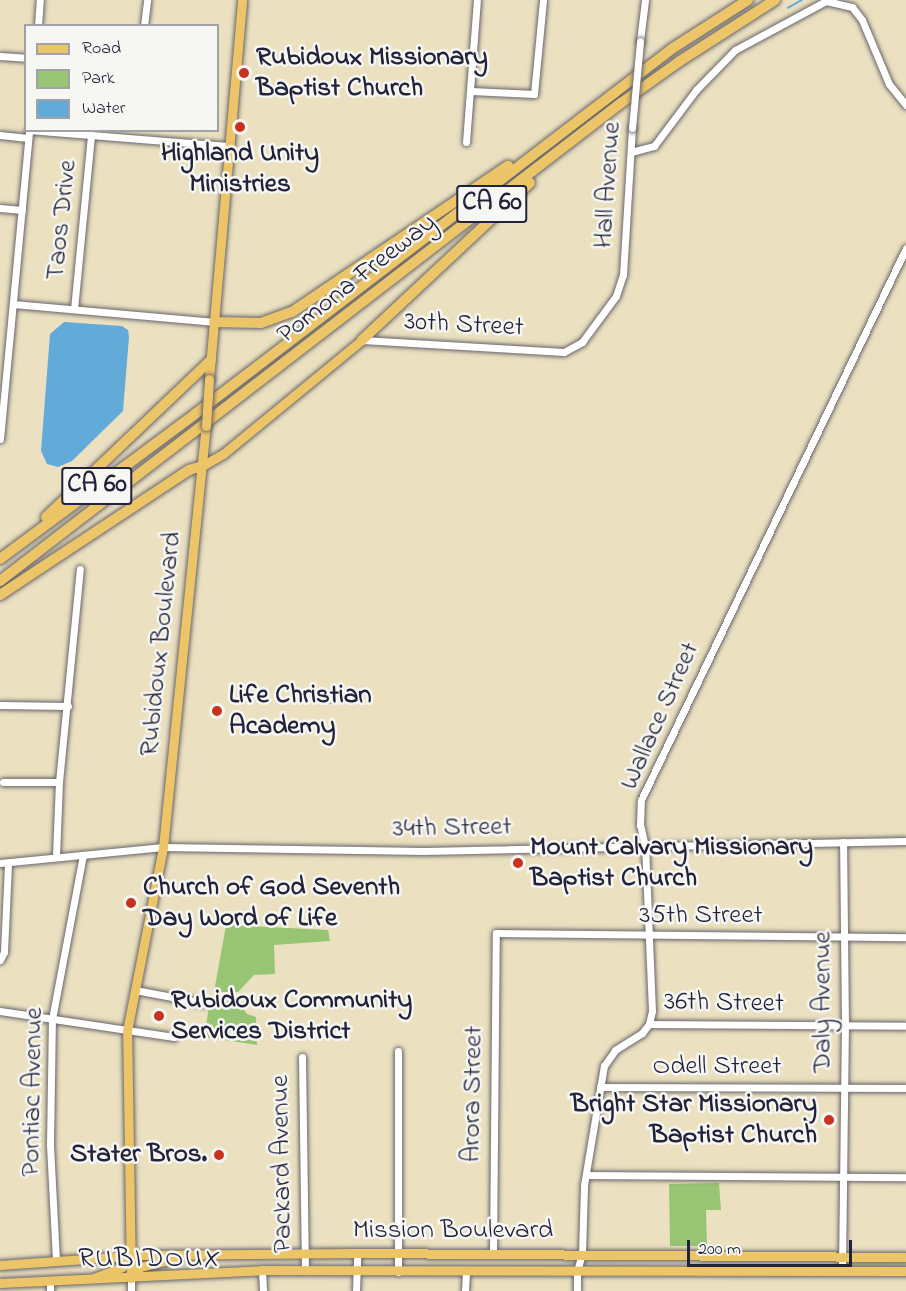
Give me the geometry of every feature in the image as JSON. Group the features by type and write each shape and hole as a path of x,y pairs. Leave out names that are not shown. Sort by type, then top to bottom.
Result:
{"highway":[{"name":"Pomona Freeway","path":"0,558 195,414 672,48 748,0"},
{"name":"Pomona Freeway","path":"0,581 680,61 776,0"},
{"path":"362,340 467,239 594,127"},
{"path":"214,322 261,323 292,312 393,245 490,176 537,150"},
{"path":"0,558 211,360"},
{"path":"0,595 190,469 202,466"}],"main road":[{"name":"Rubidoux Boulevard","path":"131,1278 127,1031 163,846 204,446 242,0"},
{"path":"202,466 223,454 362,340"},
{"name":"Mission Boulevard","path":"0,1265 132,1255 357,1253 906,1257"},
{"path":"87,1281 122,1267 132,1255"},
{"path":"131,1278 140,1267 189,1255"},
{"name":"Mission Boulevard","path":"0,1283 50,1287 87,1281 262,1270 398,1272 842,1269 906,1271"}],"street":[{"path":"38,24 40,0"},
{"path":"144,24 147,0"},
{"path":"466,142 477,0"},
{"path":"471,91 534,94 543,0"},
{"name":"Hall Avenue","path":"564,352 582,342 616,296 623,275 632,128 645,0"},
{"path":"631,152 654,146 696,90 735,50 826,1 846,5 857,14 889,84 906,105"},
{"path":"0,56 24,58"},
{"path":"0,439 28,134"},
{"path":"0,135 136,134 230,146"},
{"name":"Taos Drive","path":"74,309 92,135"},
{"path":"0,208 22,210"},
{"name":"Wallace Street","path":"649,1024 652,1011 650,937 645,846 640,825 641,800 906,248"},
{"path":"14,304 214,322"},
{"name":"30th Street","path":"362,340 564,352"},
{"path":"56,856 59,782 80,569"},
{"path":"0,705 68,706"},
{"path":"3,782 59,782"},
{"name":"34th Street","path":"4,863 163,846 424,851 906,841"},
{"name":"Daly Avenue","path":"842,1269 845,1026 843,843"},
{"name":"Pontiac Avenue","path":"56,1260 50,1144 52,1019 83,855"},
{"path":"0,960 3,952 4,863"},
{"name":"35th Street","path":"496,933 650,937 906,937"},
{"name":"Arora Street","path":"493,1254 496,933"},
{"path":"135,990 204,1003"},
{"path":"0,1011 174,1037"},
{"path":"577,1291 577,1271 582,1254 586,1175 604,1066 611,1055 638,1038 649,1024"},
{"name":"36th Street","path":"649,1024 906,1026"},
{"path":"398,1051 398,1272"},
{"name":"Packard Avenue","path":"302,1057 305,1270"},
{"name":"Odell Street","path":"600,1087 906,1088"},
{"path":"586,1175 906,1177"},
{"path":"356,1291 357,1253"},
{"path":"262,1270 263,1291"},
{"path":"465,1291 466,1271"},
{"name":"Rubidoux Boulevard","path":"131,1278 131,1291"}],"green space":[{"path":"331,689 332,704 320,704 320,690"},
{"path":"226,925 328,930 330,941 274,945 275,974 254,975 238,992 214,992"},
{"path":"210,1001 238,1001 247,1014 256,1017 257,1045 204,1037"},
{"path":"719,1183 721,1210 706,1210 707,1246 670,1246 669,1184"}],"water":[{"path":"64,322 122,326 128,330 129,337 123,411 72,461 58,467 47,464 41,451 50,334"}],"waterway":[{"path":"788,8 802,0"}],"place":[{"name":"Rubidoux Missionary Baptist Church","path":"244,73"},
{"name":"Highland Unity Ministries","path":"240,127"},
{"name":"Life Christian Academy","path":"217,711"},
{"name":"Mount Calvary Missionary Baptist Church","path":"518,863"},
{"name":"Church of God Seventh Day Word of Life","path":"131,903"},
{"name":"Rubidoux Community Services District","path":"159,1016"},
{"name":"Bright Star Missionary Baptist Church","path":"829,1120"},
{"name":"Stater Bros.","path":"219,1155"}],"district":[{"name":"RUBIDOUX","path":"150,1260"}]}
